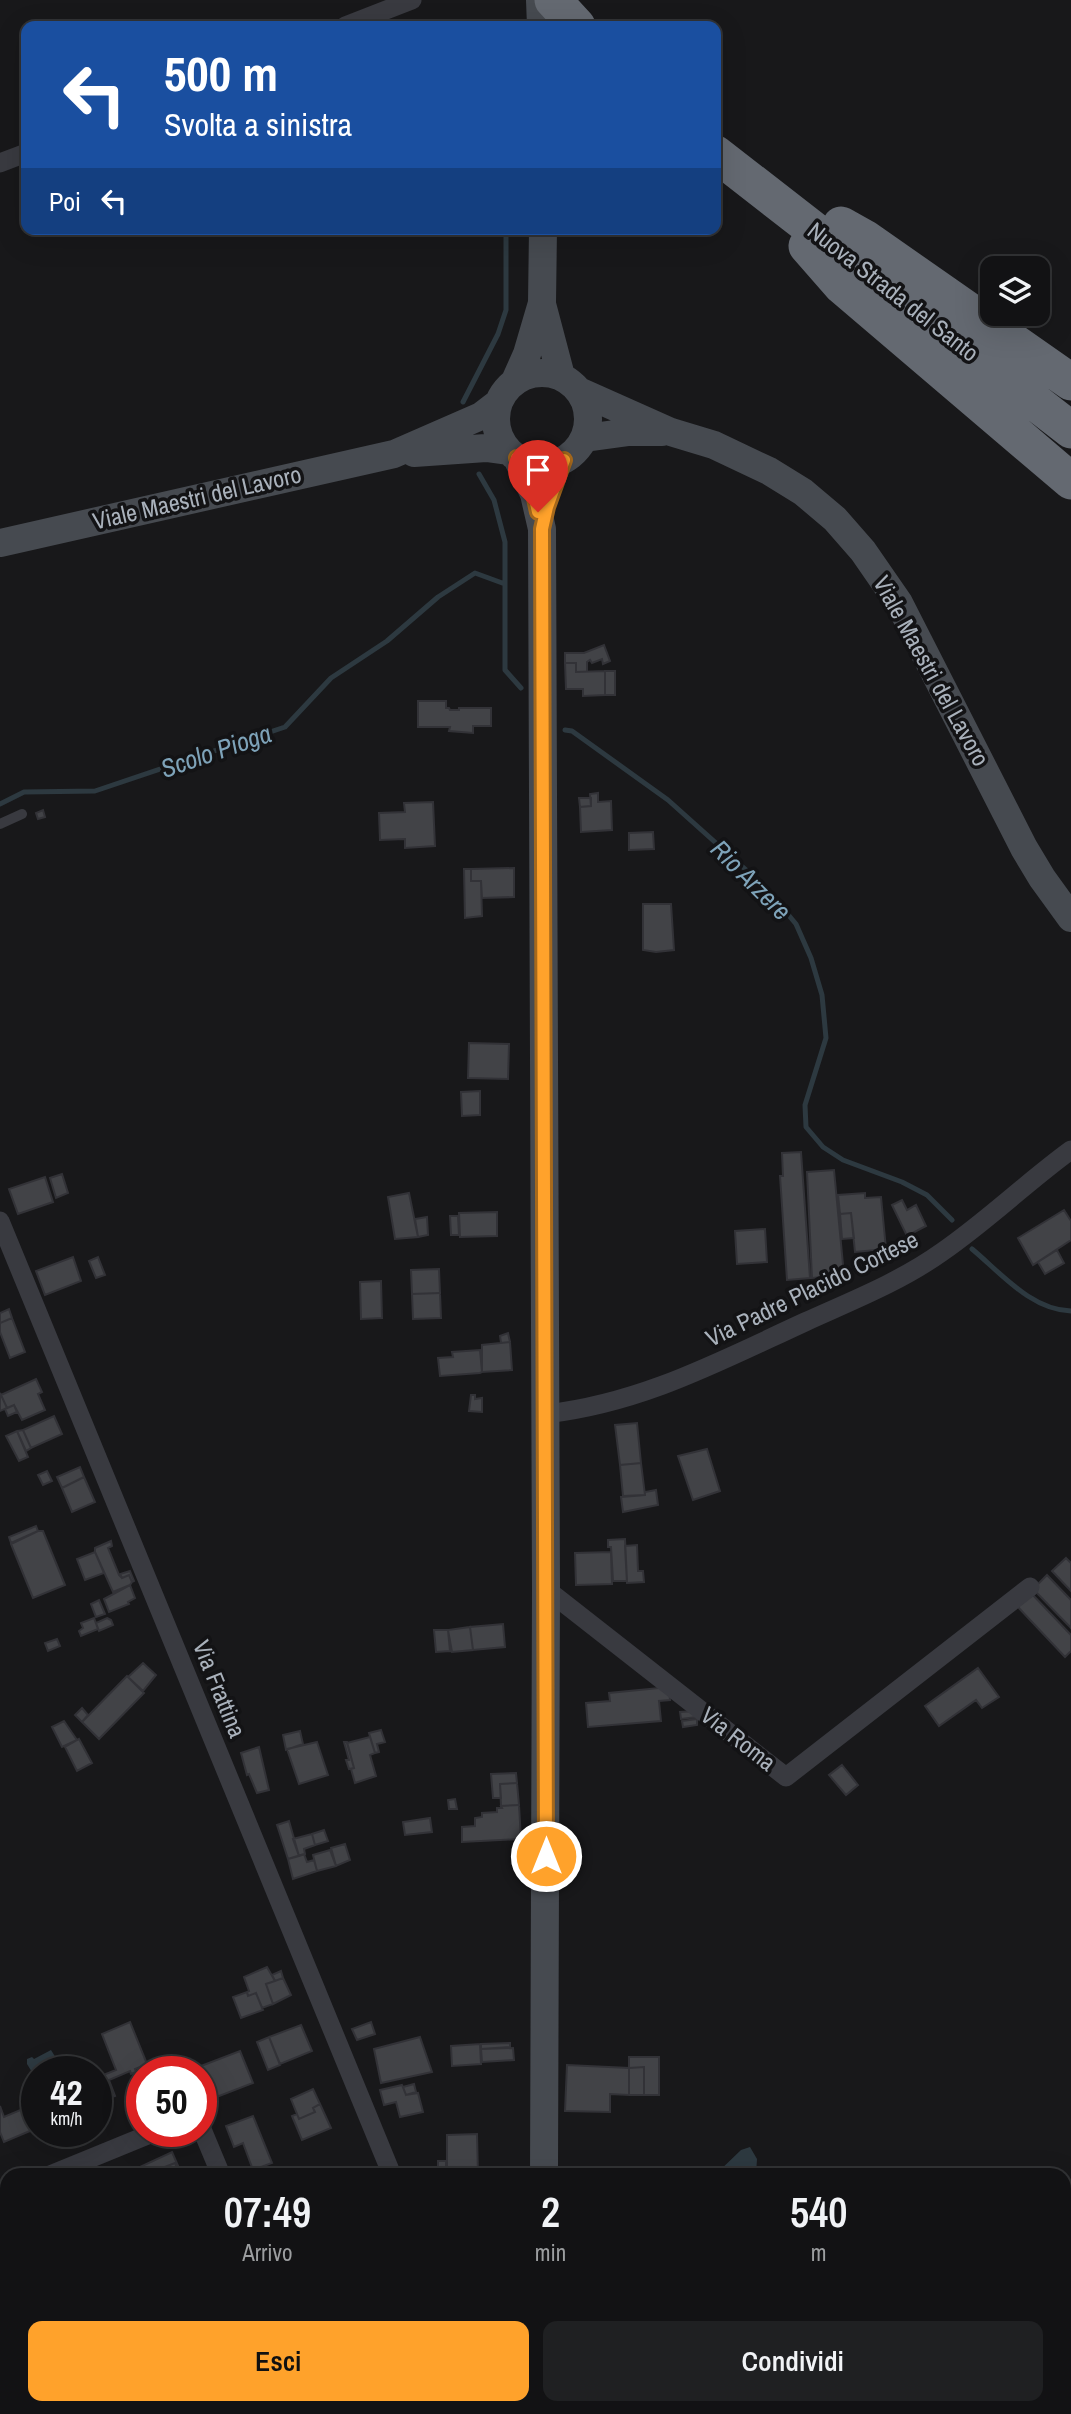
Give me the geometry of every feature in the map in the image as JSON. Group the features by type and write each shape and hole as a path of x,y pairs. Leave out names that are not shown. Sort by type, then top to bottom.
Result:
{"highway":[{"path":"553,0 572,21"},
{"name":"Nuova Strada del Santo","path":"721,157 1071,430"},
{"path":"745,177 866,239 1071,382"},
{"path":"745,177 842,286 1071,481"}],"main road":[{"path":"540,0 541,21"},
{"path":"543,235 542,303 527,354 496,420 499,437 513,455 534,494 542,529 547,1589 544,2168"},
{"path":"513,455 532,465 548,465 564,460 573,454 585,438 589,422 587,405 570,383 542,303"},
{"path":"507,392 526,375 537,373 570,383"},
{"name":"Viale Maestri del Lavoro","path":"570,383 671,432 714,445 780,478 803,492 835,519 863,551 899,603 1024,848 1071,918"},
{"name":"Viale Maestri del Lavoro","path":"394,453 481,416 507,392"},
{"name":"Viale Maestri del Lavoro","path":"585,438 629,432 671,432"},
{"name":"Viale Maestri del Lavoro","path":"0,543 394,453 486,448 513,455"},
{"path":"542,529 564,460"}],"street":[{"path":"358,21 412,0"},
{"path":"0,163 21,155"},
{"name":"Via Padre Placido Cortese","path":"546,1414 611,1404 646,1393 895,1280 942,1253 1071,1150"},
{"name":"Via Frattina","path":"0,1221 389,2168"},
{"name":"Via Roma","path":"547,1589 786,1777 1030,1587"},
{"path":"67,2168 126,2144"},
{"path":"209,2147 218,2168"}],"lane":[{"path":"0,824 22,814"}],"shaded area":[{"path":"51,2050 55,2056 40,2056"},
{"path":"750,2147 757,2159 756,2168 722,2168 741,2150"}],"building":[{"path":"604,645 610,661 603,664 602,659 592,663 590,660 587,662 587,672 576,672 576,663 565,663 565,653 584,653"},
{"path":"565,663 576,663 576,672 605,671 605,695 583,696 583,689 566,689"},
{"path":"605,671 615,671 615,695 605,695"},
{"path":"418,701 446,701 446,708 450,710 491,708 491,726 473,726 473,733 449,731 450,727 418,727"},
{"path":"598,793 598,802 611,801 612,830 581,832 580,807 591,806 590,794"},
{"path":"579,798 591,798 591,806 580,807"},
{"path":"433,802 435,846 405,848 405,839 380,840 379,813 405,812 404,803"},
{"path":"43,810 45,817 38,819 36,813"},
{"path":"653,832 654,849 629,850 629,833"},
{"path":"514,868 514,897 482,898 481,881 471,881 471,869"},
{"path":"464,869 471,869 471,881 481,881 482,916 465,918"},
{"path":"643,904 671,904 674,950 643,950"},
{"path":"469,1043 509,1044 508,1079 468,1078"},
{"path":"480,1091 480,1115 462,1116 461,1092"},
{"path":"801,1152 810,1278 787,1280 780,1176 783,1176 782,1153"},
{"path":"834,1170 844,1275 812,1278 807,1172"},
{"path":"62,1174 68,1193 56,1198 50,1178"},
{"path":"45,1177 53,1202 18,1214 9,1189"},
{"path":"409,1193 418,1237 395,1239 388,1197"},
{"path":"865,1193 865,1198 881,1197 886,1249 855,1252 851,1213 840,1214 838,1195"},
{"path":"902,1200 907,1210 916,1205 926,1226 907,1236 892,1205"},
{"path":"1064,1210 1071,1221 1071,1240 1033,1265 1018,1238"},
{"path":"497,1212 497,1236 460,1237 459,1213"},
{"path":"851,1213 854,1238 842,1239 840,1214"},
{"path":"450,1216 458,1216 459,1235 451,1235"},
{"path":"427,1217 428,1235 418,1237 415,1219"},
{"path":"765,1229 767,1262 737,1264 735,1231"},
{"path":"1057,1250 1064,1263 1045,1274 1038,1262"},
{"path":"73,1257 81,1281 45,1295 36,1271"},
{"path":"98,1257 105,1275 96,1278 89,1261"},
{"path":"439,1269 440,1293 412,1294 411,1270"},
{"path":"381,1281 382,1318 361,1319 360,1282"},
{"path":"440,1293 441,1318 413,1319 412,1294"},
{"path":"9,1309 12,1318 0,1323 0,1313"},
{"path":"12,1318 25,1352 10,1358 0,1332 0,1323"},
{"path":"508,1333 510,1342 501,1343 500,1336"},
{"path":"510,1342 512,1370 482,1372 482,1345"},
{"path":"480,1350 482,1372 440,1376 438,1358 453,1357 452,1352"},
{"path":"36,1379 42,1392 38,1394 45,1410 22,1420 14,1405 7,1408 1,1395"},
{"path":"0,1393 7,1408 0,1411"},
{"path":"471,1395 475,1395 475,1399 482,1398 482,1412 469,1411"},
{"path":"14,1405 17,1412 8,1416 5,1409"},
{"path":"54,1416 62,1434 31,1448 23,1430"},
{"path":"637,1423 641,1463 620,1465 615,1425"},
{"path":"23,1430 31,1448 26,1451 17,1431"},
{"path":"17,1431 28,1457 19,1461 6,1436"},
{"path":"707,1449 720,1491 693,1500 678,1456"},
{"path":"641,1463 645,1495 623,1496 620,1465"},
{"path":"80,1467 84,1477 62,1488 57,1477"},
{"path":"47,1471 52,1481 43,1485 38,1475"},
{"path":"84,1477 95,1502 72,1512 62,1488"},
{"path":"656,1490 658,1505 623,1512 621,1497 645,1495 645,1492"},
{"path":"36,1526 38,1531 11,1543 9,1537"},
{"path":"43,1531 65,1585 33,1598 11,1544"},
{"path":"625,1539 627,1581 613,1581 611,1547 608,1547 608,1540"},
{"path":"111,1541 112,1546 108,1548 119,1575 122,1578 129,1575 132,1582 113,1592 95,1552 95,1548"},
{"path":"637,1545 638,1571 643,1571 644,1582 627,1583 625,1546"},
{"path":"95,1552 104,1573 85,1580 77,1559"},
{"path":"611,1552 612,1584 576,1585 575,1553"},
{"path":"1066,1558 1071,1563 1071,1591 1052,1571"},
{"path":"130,1571 134,1581 132,1582 129,1575 122,1578 120,1574"},
{"path":"1047,1575 1071,1600 1071,1628 1033,1589"},
{"path":"130,1585 135,1598 128,1602 129,1604 109,1612 104,1599"},
{"path":"1030,1592 1071,1635 1071,1651 1065,1657 1016,1605"},
{"path":"99,1600 105,1614 96,1617 91,1604"},
{"path":"94,1618 98,1629 81,1636 81,1623"},
{"path":"107,1618 113,1625 99,1631 96,1623"},
{"path":"503,1624 505,1647 473,1650 470,1627"},
{"path":"470,1627 473,1650 452,1652 448,1630"},
{"path":"434,1630 448,1630 450,1651 436,1652"},
{"path":"57,1639 60,1646 48,1651 45,1643"},
{"path":"143,1663 156,1675 143,1691 128,1677"},
{"path":"978,1668 999,1697 982,1708 976,1700 939,1726 925,1706"},
{"path":"127,1676 144,1693 99,1739 82,1722"},
{"path":"669,1687 670,1700 659,1701 661,1721 588,1727 586,1703 610,1701 609,1693"},
{"path":"82,1708 88,1715 82,1722 75,1715"},
{"path":"696,1711 697,1717 681,1719 680,1712"},
{"path":"697,1719 697,1725 683,1727 682,1721"},
{"path":"64,1721 77,1740 62,1747 52,1727"},
{"path":"381,1730 385,1742 377,1744 379,1752 375,1753 369,1733"},
{"path":"300,1731 303,1744 286,1750 283,1735"},
{"path":"370,1737 375,1753 370,1755 376,1776 355,1783 347,1743"},
{"path":"79,1739 92,1763 77,1771 65,1747"},
{"path":"317,1742 328,1775 299,1784 287,1749"},
{"path":"344,1742 347,1742 354,1768 349,1769"},
{"path":"259,1747 269,1790 257,1793 249,1774 247,1775 241,1753"},
{"path":"842,1765 858,1785 846,1795 829,1775"},
{"path":"516,1773 517,1783 500,1784 501,1798 493,1798 491,1774"},
{"path":"517,1783 519,1805 501,1806 500,1784"},
{"path":"455,1799 457,1809 449,1809 448,1800"},
{"path":"519,1805 521,1839 462,1842 462,1827 475,1826 475,1818 482,1817 482,1813 497,1812 497,1808 502,1808 501,1806"},
{"path":"430,1818 432,1832 405,1835 403,1822"},
{"path":"289,1821 299,1856 288,1859 277,1825"},
{"path":"324,1830 328,1841 315,1845 312,1834"},
{"path":"312,1834 315,1845 304,1849 305,1854 299,1856 293,1839"},
{"path":"345,1844 350,1860 336,1866 331,1848"},
{"path":"330,1850 336,1866 317,1871 313,1855"},
{"path":"304,1854 307,1862 314,1860 317,1871 293,1879 288,1859"},
{"path":"267,1967 275,1981 266,1984 273,2004 262,2008 256,1993 248,1996 244,1977"},
{"path":"281,1971 283,1978 275,1981 272,1975"},
{"path":"283,1978 291,1995 273,2004 266,1984"},
{"path":"247,1992 248,1996 256,1993 263,2010 241,2018 233,1997"},
{"path":"130,2022 144,2056 126,2056 126,2073 112,2079 112,2072 116,2070 102,2034"},
{"path":"371,2022 375,2034 357,2040 352,2029"},
{"path":"301,2025 312,2051 280,2064 269,2037"},
{"path":"269,2037 280,2065 268,2070 257,2042"},
{"path":"420,2037 432,2072 381,2083 374,2049"},
{"path":"510,2043 510,2047 481,2049 481,2044"},
{"path":"480,2044 481,2064 452,2066 451,2046"},
{"path":"513,2048 514,2060 482,2062 481,2049"},
{"path":"240,2051 253,2083 217,2097 217,2060"},
{"path":"629,2057 659,2057 659,2095 644,2095 644,2067 629,2068"},
{"path":"567,2065 629,2068 629,2095 610,2094 610,2112 565,2111"},
{"path":"644,2067 644,2095 629,2095 629,2068"},
{"path":"414,2084 416,2092 406,2095 403,2087"},
{"path":"402,2085 406,2095 418,2093 423,2112 400,2117 396,2102 384,2105 380,2090"},
{"path":"313,2089 320,2104 313,2108 315,2112 299,2119 291,2099"},
{"path":"320,2104 331,2128 302,2140 292,2116 297,2114 299,2119 315,2112 313,2108"},
{"path":"0,2106 4,2117 21,2110 21,2135 4,2142 0,2132"},
{"path":"253,2116 272,2163 252,2168 243,2143 234,2147 226,2126"},
{"path":"477,2134 478,2168 447,2168 447,2135"},
{"path":"172,2152 179,2168 175,2163 162,2168 140,2167"},
{"path":"438,2161 446,2161 446,2168 438,2168"},
{"path":"175,2163 177,2168 162,2168"}],"waterway":[{"name":"Rio Arzere","path":"463,402 498,334 506,310 506,235"},
{"name":"Scolo Pioga","path":"479,474 494,500 505,542 505,670 521,688"},
{"name":"Scolo Pioga","path":"0,804 24,792 95,791 285,727 331,678 387,641 438,597 475,573 505,584"},
{"name":"Rio Arzere","path":"565,730 572,731 668,800 765,887 796,924 811,958 822,995 826,1038 805,1105 806,1127 823,1147 843,1160 902,1182 927,1195 952,1220"},
{"name":"Rio Arzere","path":"972,1249 1017,1289 1043,1304 1071,1311"}],"route":[{"path":"538,512 534,494 517,458 532,465 548,465 564,460 542,529 546,1856"}]}
